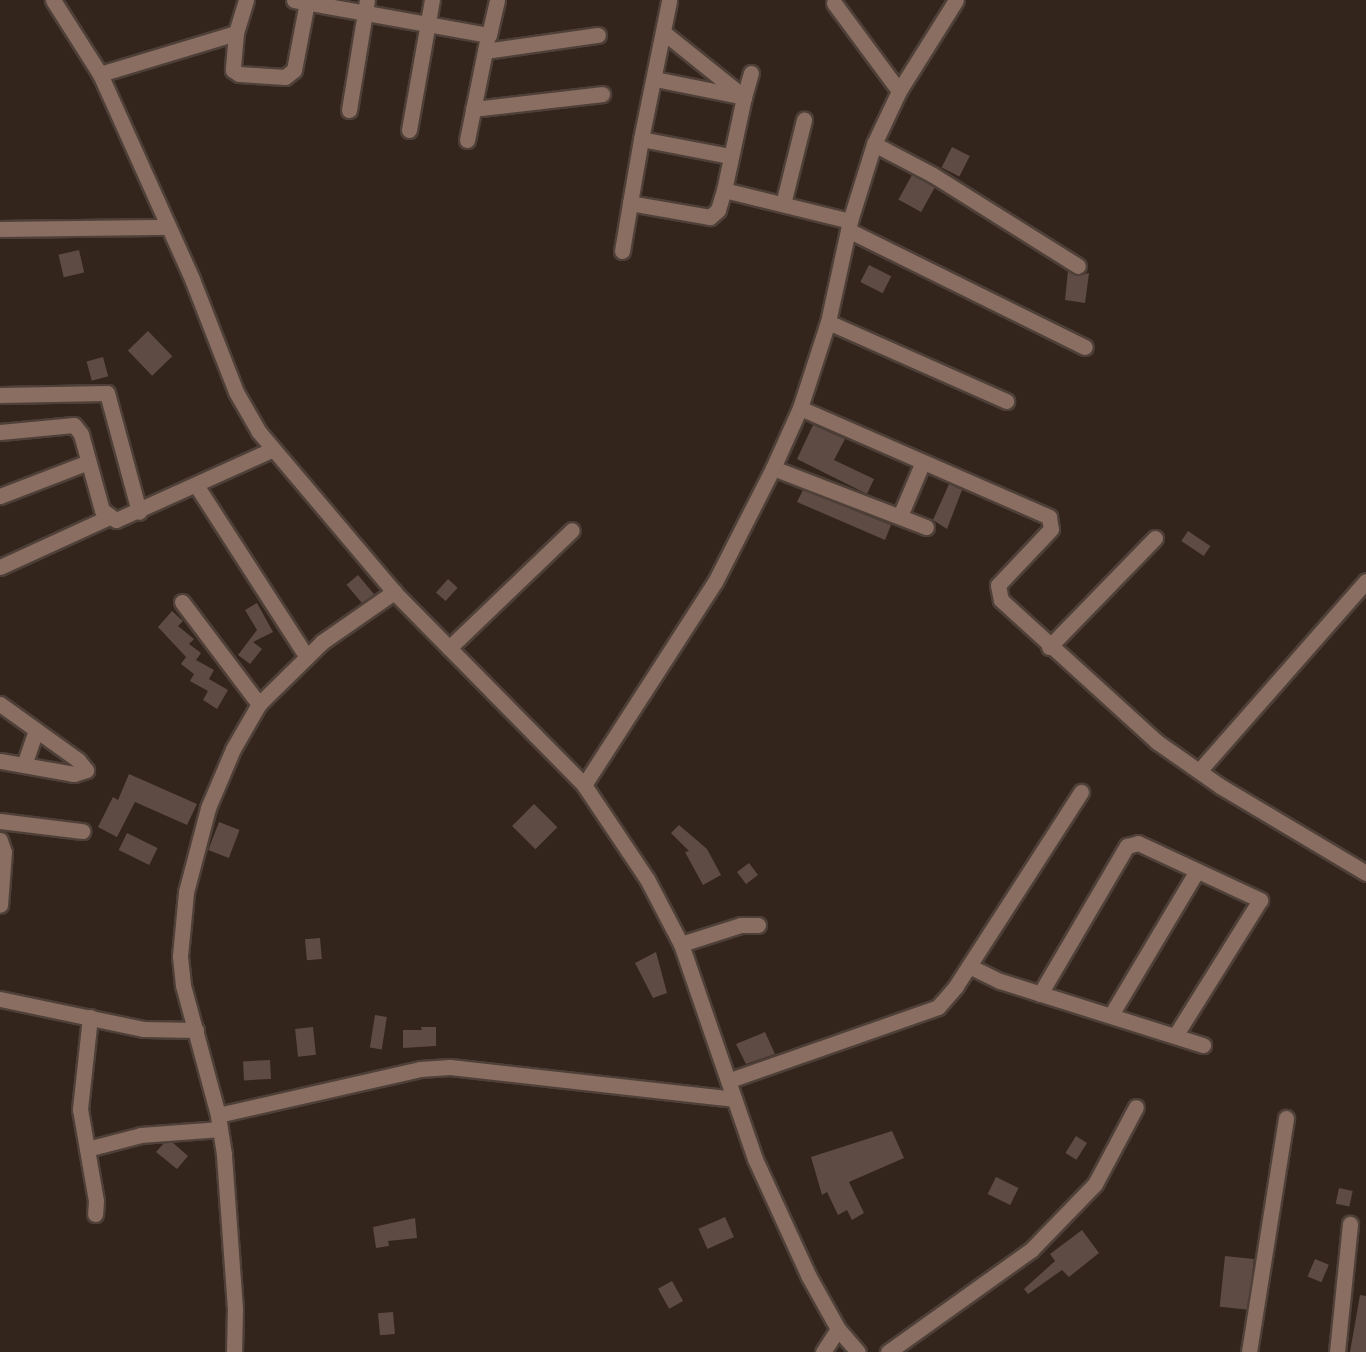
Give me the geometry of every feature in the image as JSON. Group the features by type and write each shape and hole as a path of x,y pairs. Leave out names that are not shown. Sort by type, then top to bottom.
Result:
{"street":[{"path":"53,0 100,75 168,227 236,392 271,450 394,592 584,785 626,844 681,944 730,1080 734,1099 755,1159 808,1275 838,1329 858,1352"},
{"path":"246,0 236,33 234,72 288,77 294,70 301,1 366,7 428,24 489,35"},
{"path":"409,130 432,0"},
{"path":"467,140 497,0"},
{"path":"584,785 715,582 773,468 800,408 828,322 849,225 874,144 899,91 956,0"},
{"path":"622,251 641,139 669,1"},
{"path":"834,3 899,91"},
{"path":"349,110 366,7"},
{"path":"663,32 744,97"},
{"path":"100,75 236,33"},
{"path":"485,51 598,35"},
{"path":"630,203 710,217 718,210 751,73"},
{"path":"655,79 744,97"},
{"path":"474,109 602,94"},
{"path":"783,204 804,120"},
{"path":"641,139 730,156"},
{"path":"874,144 933,174 1078,266"},
{"path":"724,190 783,204 849,225 1085,347"},
{"path":"0,229 168,227"},
{"path":"828,322 1006,401"},
{"path":"0,395 108,393 139,512"},
{"path":"800,408 922,464 1051,519 1051,530 1003,577 998,592 1000,600 1049,647 1124,708 1144,732 1199,771 1366,873"},
{"path":"0,432 74,425 81,434 107,518"},
{"path":"0,567 107,518 124,520 271,450"},
{"path":"0,496 88,462"},
{"path":"900,516 922,464"},
{"path":"773,468 926,526"},
{"path":"196,485 306,656"},
{"path":"449,648 572,530"},
{"path":"1049,647 1155,538"},
{"path":"1199,771 1366,581"},
{"path":"234,1352 236,1309 219,1122 180,957 186,892 208,808 233,749 259,704 306,656 394,592"},
{"path":"182,602 259,704"},
{"path":"0,704 86,770 74,774 0,761"},
{"path":"24,765 36,730"},
{"path":"730,1080 938,1007 969,966 1081,792"},
{"path":"0,821 82,831"},
{"path":"1040,994 1130,843 1260,900 1175,1036"},
{"path":"0,905 1,848"},
{"path":"1112,1015 1197,872"},
{"path":"681,944 741,925 758,925"},
{"path":"969,966 1040,994 1203,1045"},
{"path":"0,999 144,1029 196,1030"},
{"path":"90,1017 80,1109 95,1214"},
{"path":"87,1149 141,1135 219,1122 420,1069 450,1067 734,1099"},
{"path":"888,1352 1030,1250 1095,1184 1136,1107"},
{"path":"1249,1352 1286,1118"},
{"path":"1337,1352 1350,1224"},
{"path":"823,1352 838,1329"}],"building":[{"path":"952,147 970,156 959,177 942,167"},
{"path":"912,175 935,188 921,212 898,199"},
{"path":"79,250 84,272 64,277 59,255"},
{"path":"869,265 891,276 883,293 860,282"},
{"path":"1068,271 1077,276 1089,273 1085,303 1065,300"},
{"path":"148,331 172,356 152,376 128,350"},
{"path":"103,357 108,376 92,381 87,361"},
{"path":"813,425 845,439 834,460 874,479 867,494 797,459"},
{"path":"949,484 962,490 947,529 933,520"},
{"path":"803,490 891,525 885,540 797,502"},
{"path":"1188,531 1210,546 1204,556 1181,541"},
{"path":"358,575 374,594 363,604 347,585"},
{"path":"448,579 458,588 446,601 436,592"},
{"path":"257,603 273,632 253,642 262,649 250,664 238,655 257,630 245,610"},
{"path":"172,611 183,621 178,626 194,639 189,644 201,653 196,660 214,670 209,679 228,690 217,709 203,700 208,691 190,681 194,674 181,664 186,657 158,627"},
{"path":"129,774 197,804 187,825 135,802 117,837 98,827 113,797 118,800"},
{"path":"534,804 557,827 535,849 512,826"},
{"path":"219,822 240,830 229,858 208,850"},
{"path":"679,825 707,849 721,875 703,885 685,852 689,851 671,833"},
{"path":"127,833 158,848 149,865 119,850"},
{"path":"749,863 758,875 746,884 737,872"},
{"path":"320,938 322,959 307,960 305,939"},
{"path":"656,952 667,993 653,998 635,963"},
{"path":"375,1015 387,1017 382,1049 370,1048"},
{"path":"313,1027 316,1055 298,1057 295,1029"},
{"path":"421,1027 436,1027 436,1046 403,1048 403,1030 422,1030"},
{"path":"765,1032 775,1054 746,1064 736,1044"},
{"path":"270,1060 271,1079 244,1080 243,1061"},
{"path":"892,1131 904,1158 849,1182 864,1213 852,1220 847,1210 838,1215 827,1192 822,1195 811,1157"},
{"path":"1076,1136 1087,1143 1076,1160 1065,1153"},
{"path":"172,1142 188,1156 177,1169 156,1152 164,1143"},
{"path":"996,1177 1018,1188 1010,1205 988,1194"},
{"path":"1339,1188 1353,1191 1349,1207 1336,1204"},
{"path":"725,1217 734,1237 707,1249 699,1229"},
{"path":"415,1218 417,1238 388,1241 389,1246 376,1248 373,1227"},
{"path":"1082,1230 1099,1253 1069,1277 1062,1270 1028,1294 1024,1289 1055,1261 1050,1254"},
{"path":"1225,1256 1254,1259 1249,1310 1220,1307"},
{"path":"1315,1259 1329,1265 1321,1282 1308,1276"},
{"path":"672,1281 683,1301 669,1309 658,1289"},
{"path":"1360,1295 1366,1296 1366,1352 1350,1352"},
{"path":"393,1312 395,1334 380,1335 378,1313"}]}
